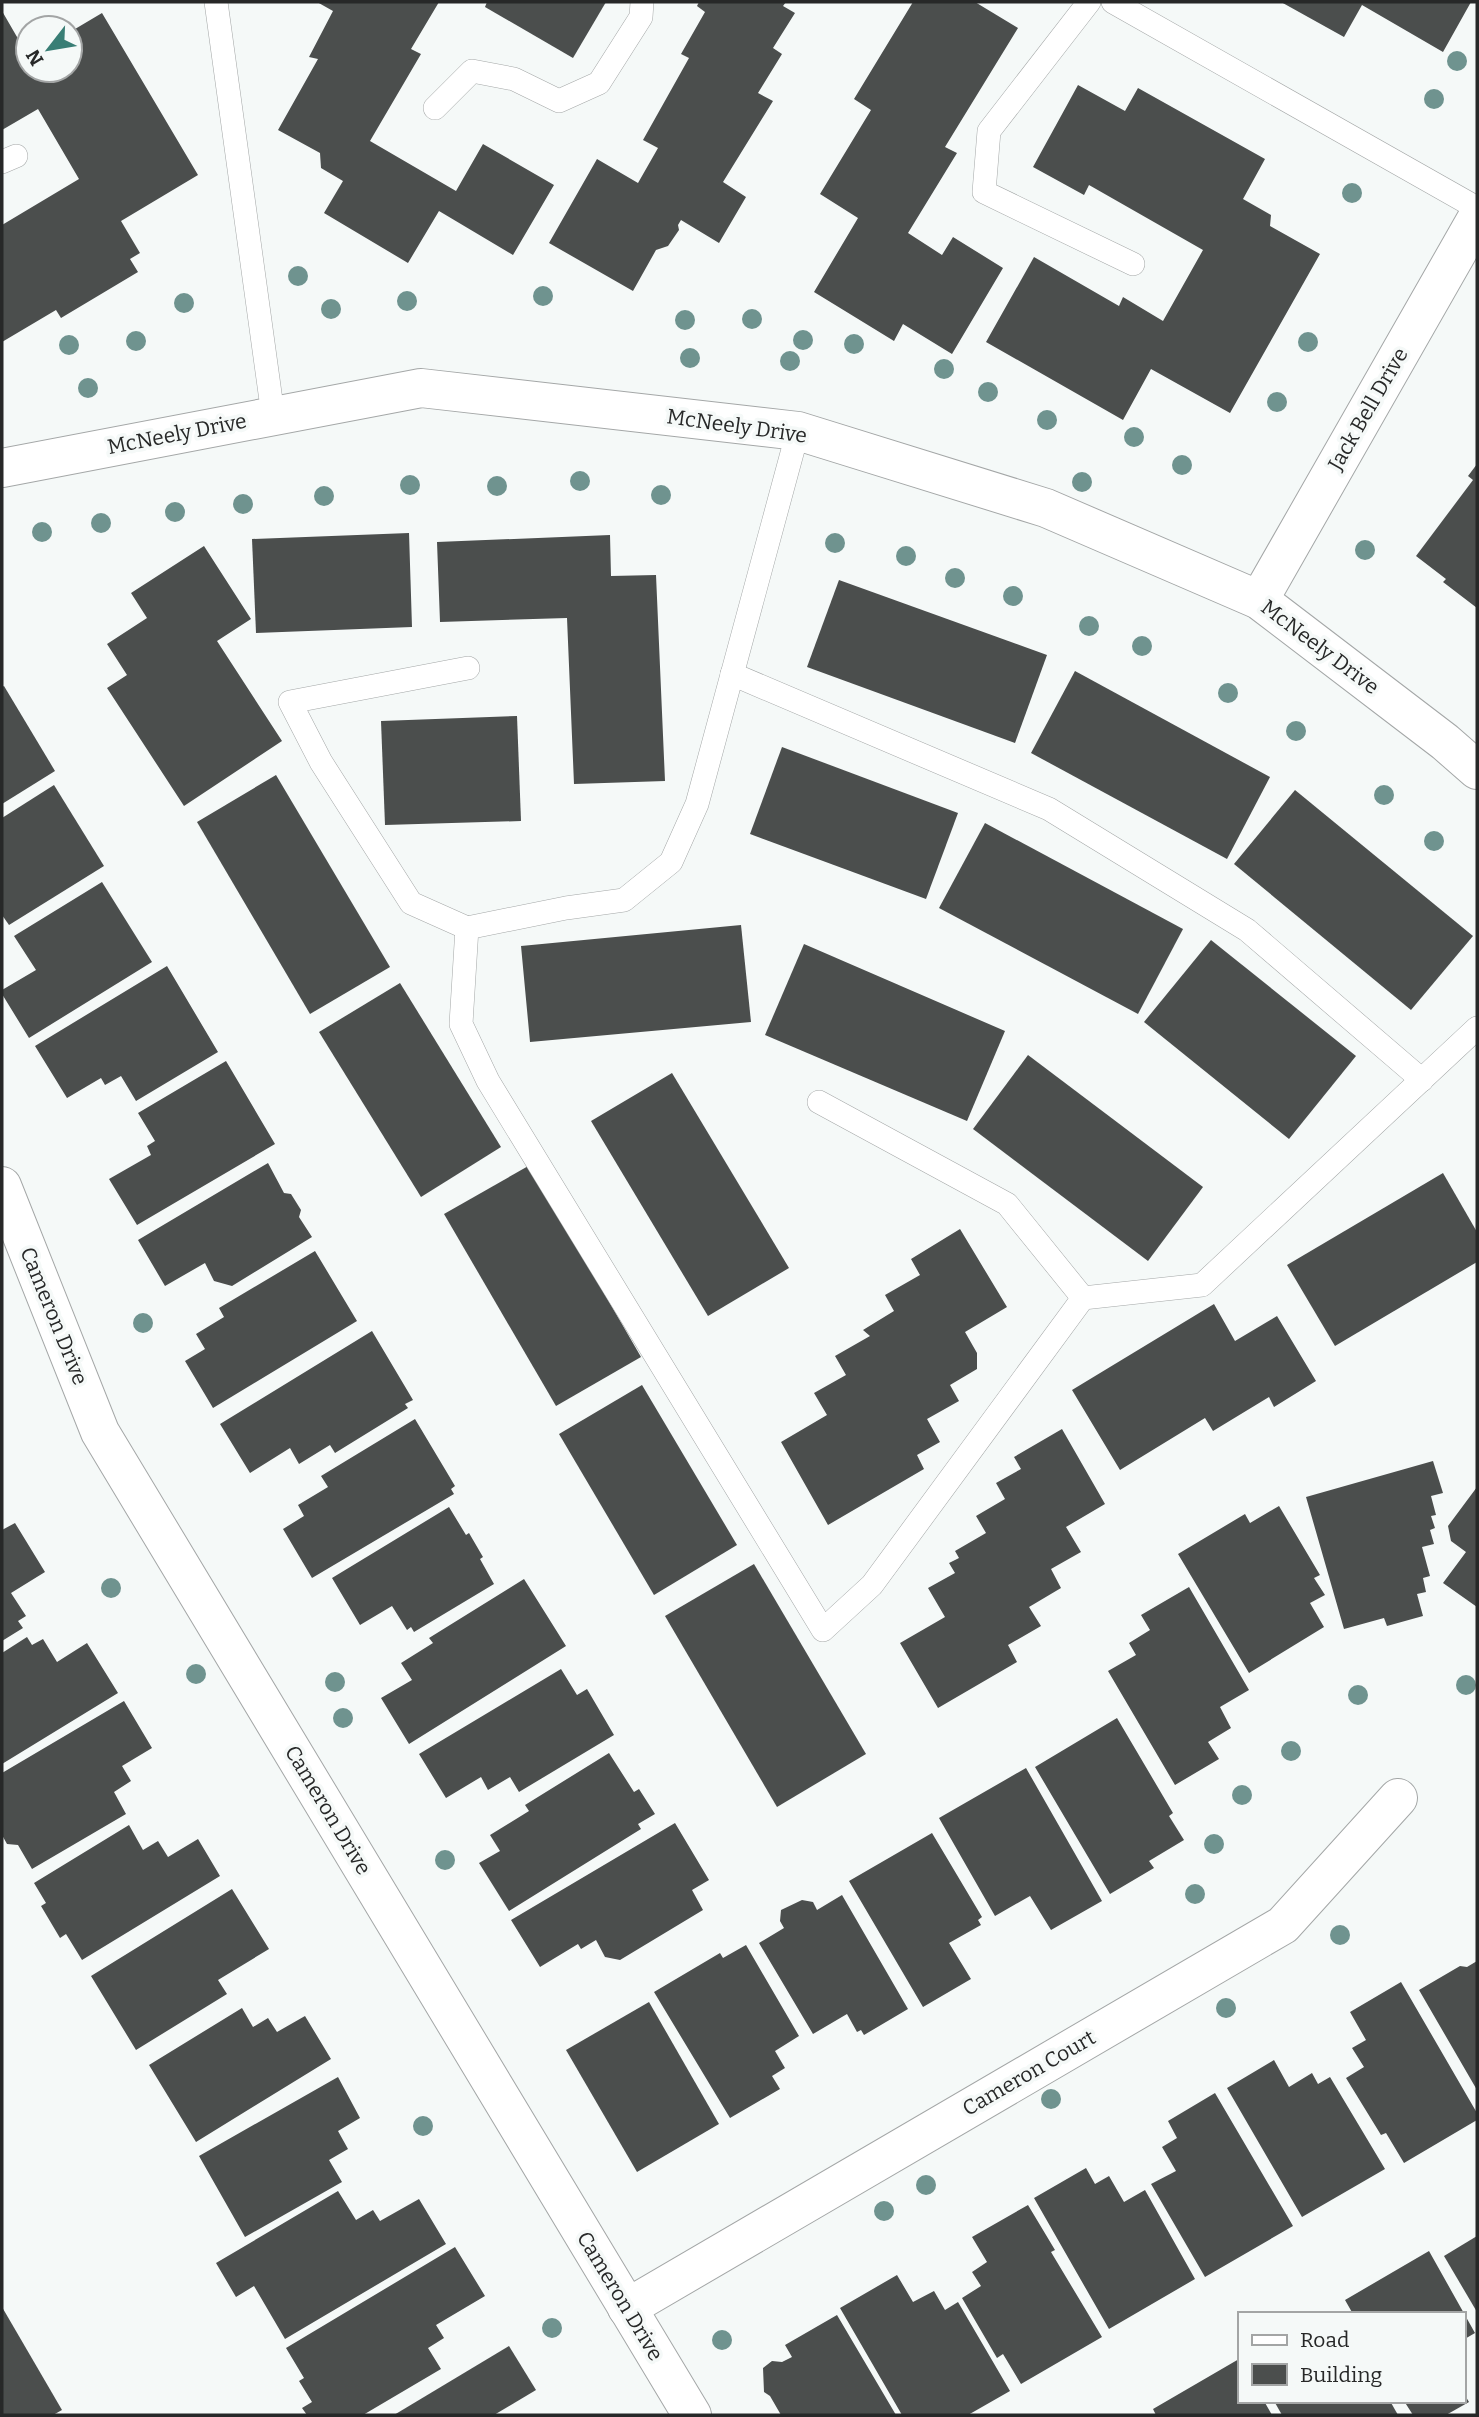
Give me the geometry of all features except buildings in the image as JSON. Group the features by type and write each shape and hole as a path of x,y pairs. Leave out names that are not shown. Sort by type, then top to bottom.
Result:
{"street":[{"name":"Jack Bell Drive","path":"1259,600 1477,218"},
{"name":"McNeely Drive","path":"2,468 421,388 798,431 1046,508 1259,600 1445,742 1477,770"},
{"name":"Cameron Drive","path":"2,1186 100,1432 692,2415"},
{"name":"Cameron Court","path":"627,2308 1283,1925 1398,1798"}],"lane":[{"path":"216,2 273,415"},
{"path":"436,108 472,72 514,79 559,101 599,83 641,17 642,2"},
{"path":"1089,2 989,131 984,192 1133,264"},
{"path":"1113,2 1477,208"},
{"path":"468,668 290,702 321,762 411,903 467,928 566,908 624,900 671,862 697,804 798,431"},
{"path":"732,674 1049,810 1247,930 1422,1080"},
{"path":"467,928 461,1024 488,1081 822,1630 872,1585 1083,1298 1202,1285 1477,1028"},
{"path":"819,1102 1007,1204 1083,1298"}]}
